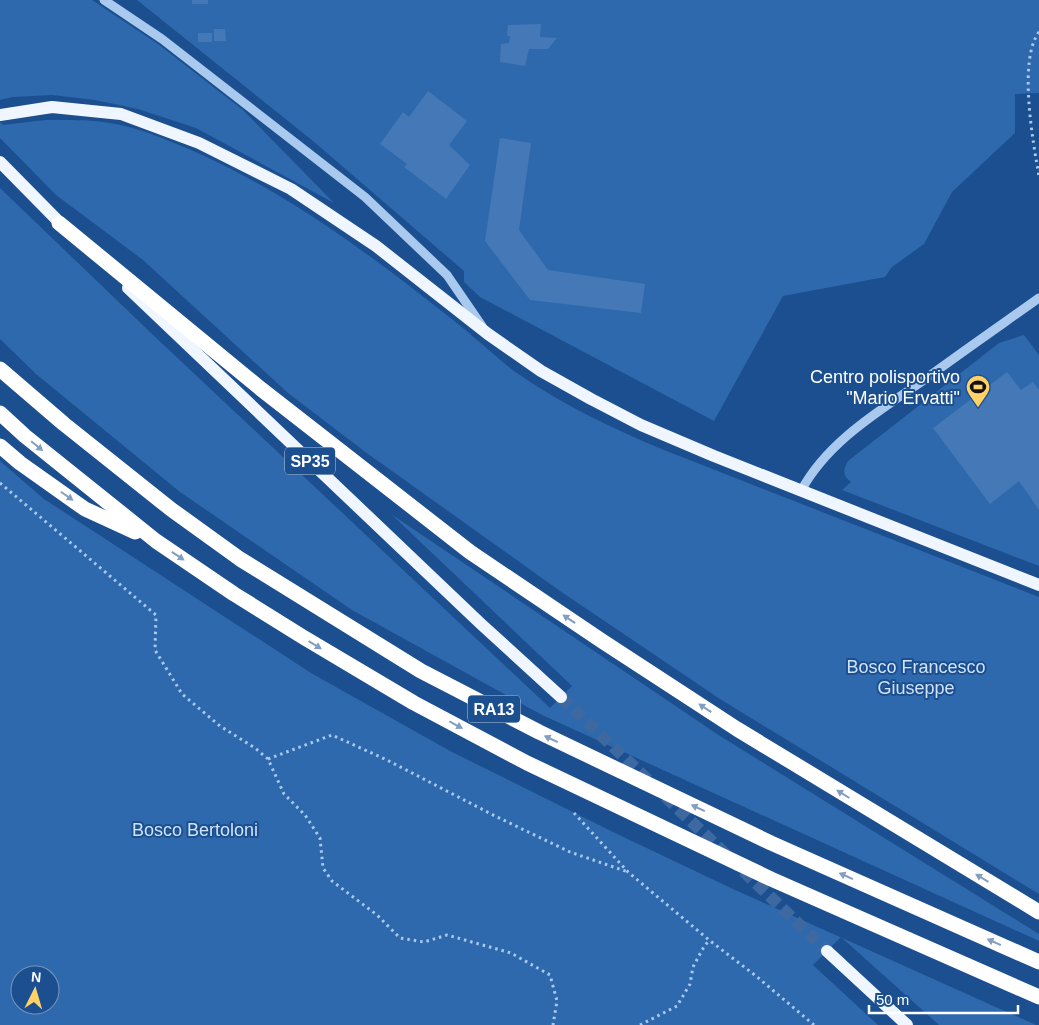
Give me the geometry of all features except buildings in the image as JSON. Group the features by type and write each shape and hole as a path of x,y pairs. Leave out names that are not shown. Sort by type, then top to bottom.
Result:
{"highway":[{"path":"59,223 262,389 470,552 737,729 1039,912"},
{"name":"RA13","path":"0,369 64,424 164,504 240,559 420,671 538,732 744,830 1039,962"},
{"path":"0,414 156,542 234,594 414,703 527,763 771,879 1039,997"},
{"path":"0,446 20,463 85,509 156,542"}],"main road":[{"path":"0,115 52,107 121,114 199,143 291,189 376,246 488,334 541,371 633,420 714,456 1039,585"},
{"name":"SP35","path":"0,162 59,223 481,624 561,697"},
{"path":"827,951 907,1025"}],"street":[{"path":"104,0 162,39 365,198 447,276 488,334"},
{"path":"801,491 809,476 822,459 856,428 1039,298"}],"path":[{"path":"1039,32 1034,38 1028,71 1033,139 1039,176"},
{"path":"0,483 156,615 156,650 182,694 220,726 255,748 268,759 284,794 305,815 320,838 323,868 332,881 377,915 400,938 424,942 447,935 511,953 550,975 557,1001 553,1025"},
{"path":"268,759 332,735 387,760 495,816 570,852 628,872"},
{"path":"574,813 628,872 814,1025"},
{"path":"640,1025 677,1006 690,984 693,967 709,940"}],"green space":[{"path":"0,0 92,0 158,44 243,110 334,203 196,128 138,109 95,100 52,95 13,97 0,100"},
{"path":"137,0 1039,0 1039,93 1015,94 1015,133 952,192 924,244 892,267 885,277 783,296 714,421 480,297 464,282 464,271 313,141"},
{"name":"Bosco Francesco Giuseppe","path":"45,120 107,122 145,132 191,150 261,185 327,226 461,326 514,371 587,415 664,450 1039,597 1039,894 720,699 560,591 364,451 288,393 143,260 56,195 0,138 0,122 3,125"},
{"path":"0,188 151,333 550,708 572,686 391,514 720,736 1039,934 1039,941 542,715 352,610 180,492 36,374 0,339"},
{"name":"Centro polisportivo \"Mario Ervatti\"","path":"1024,335 1039,355 1039,566 842,490 851,482 844,472 848,461 999,343"},
{"name":"Bosco Bertoloni","path":"0,461 44,499 311,673 452,752 613,832 733,889 841,937 813,965 878,1025 0,1025"},
{"path":"842,938 1036,1025 939,1025"}],"tunnel":[{"path":"561,697 827,951"}],"place":[{"name":"Centro polisportivo \"Mario Ervatti\"","path":"978,408"}]}
